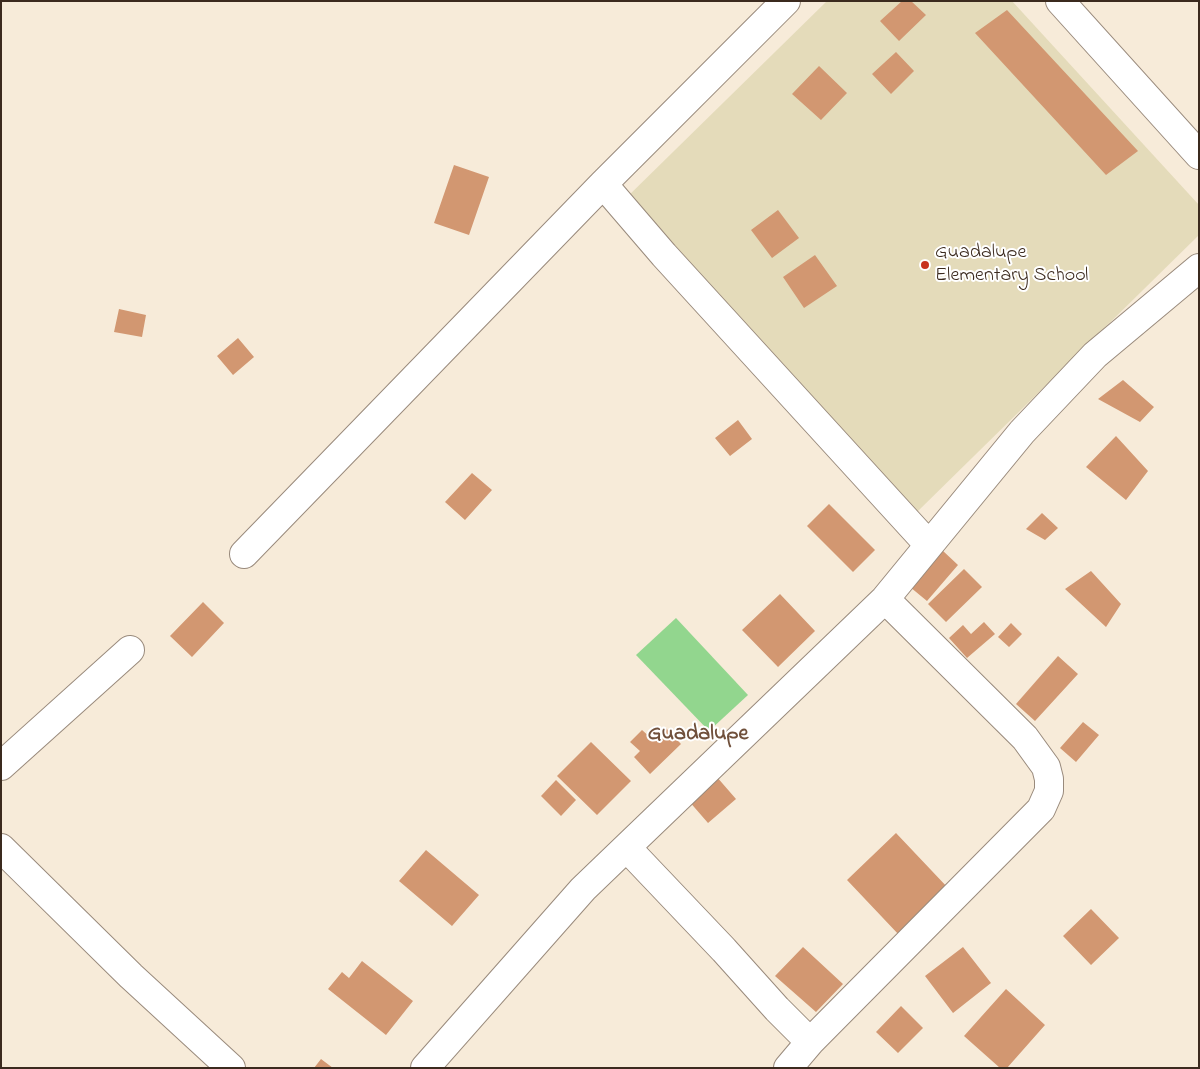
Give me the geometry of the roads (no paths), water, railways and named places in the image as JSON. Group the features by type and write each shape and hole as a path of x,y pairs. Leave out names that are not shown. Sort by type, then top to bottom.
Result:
{"street":[{"path":"244,554 603,184 786,1"},
{"path":"1060,1 1199,155"},
{"path":"603,184 664,255 928,544"},
{"path":"425,1068 583,889 884,599 1022,432 1095,355 1199,268"},
{"path":"788,1068 810,1042 1040,809 1049,791 1050,779 1046,767 1025,738 884,599"},
{"path":"1,766 130,650"},
{"path":"1,848 131,976 231,1068"},
{"path":"627,848 724,950 776,1010 810,1042"}],"place":[{"name":"Guadalupe Elementary School","path":"925,265"}],"district":[{"name":"Guadalupe","path":"698,735"}]}
